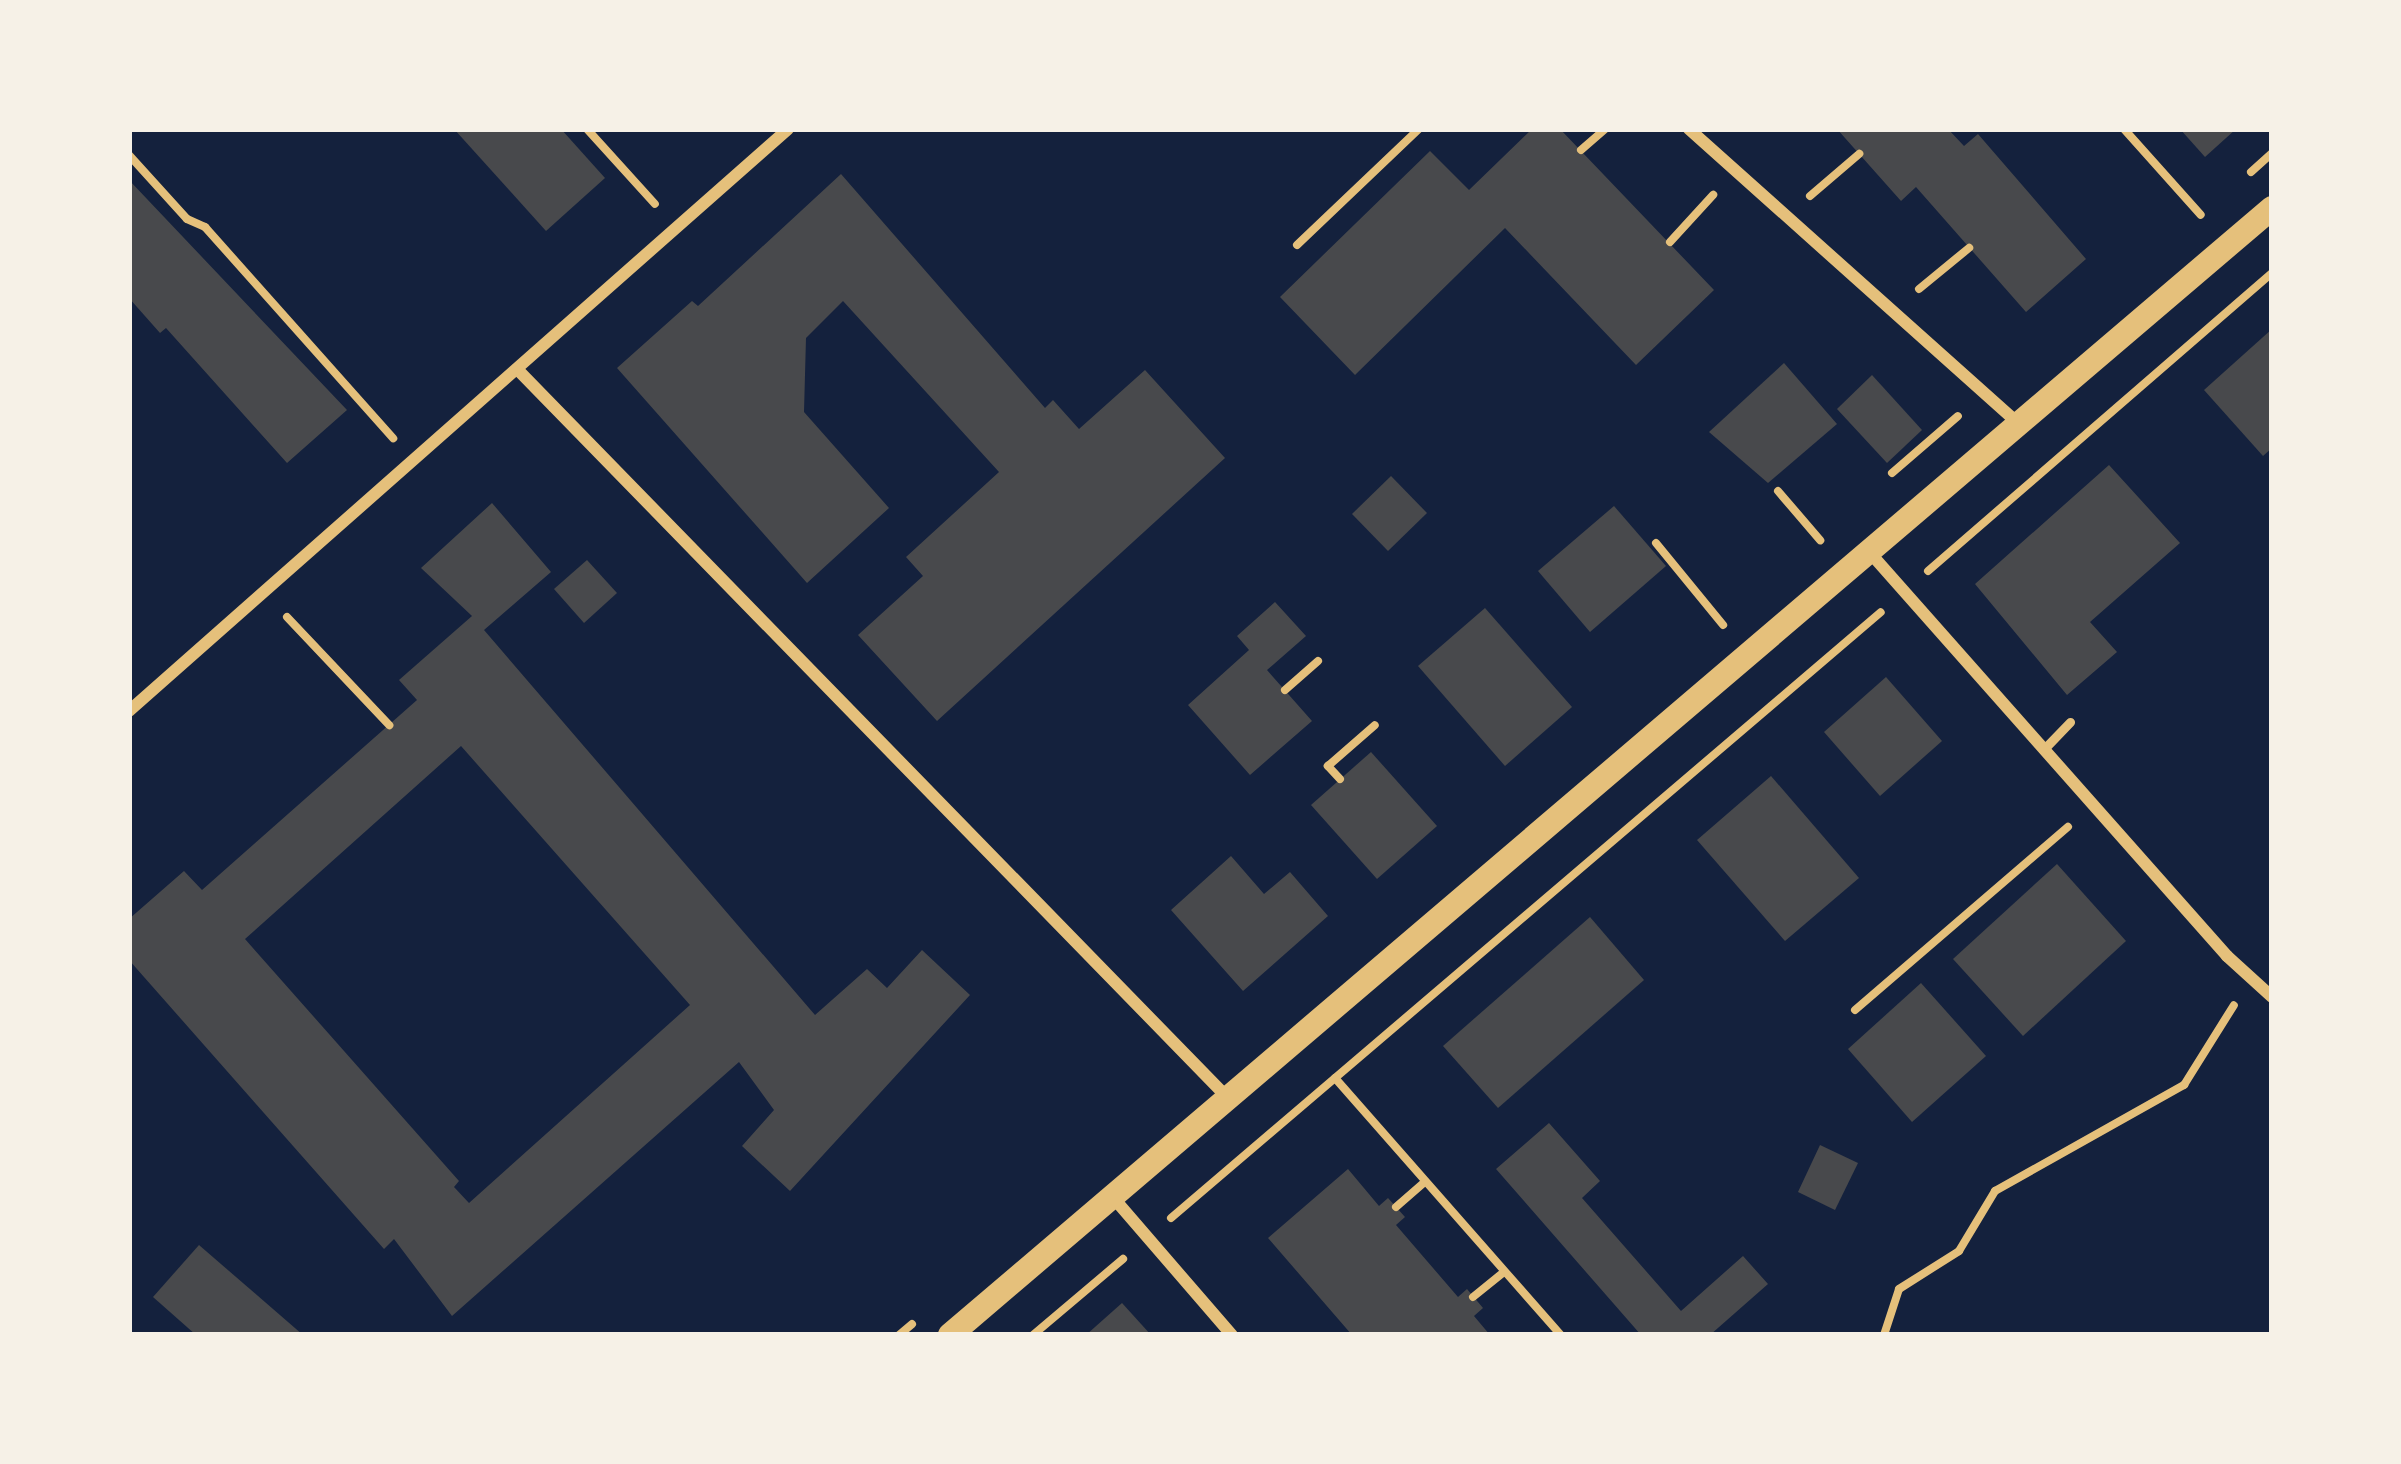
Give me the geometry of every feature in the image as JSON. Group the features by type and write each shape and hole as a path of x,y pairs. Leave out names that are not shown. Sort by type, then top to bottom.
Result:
{"main road":[{"path":"950,1335 1110,1193 1872,554 2272,208"}],"street":[{"path":"129,711 788,129"},
{"path":"1689,129 1895,309 2021,427"},
{"path":"517,369 1225,1095"},
{"path":"1872,554 2043,750 2272,997"},
{"path":"1110,1193 1232,1335"}],"lane":[{"path":"2043,750 2070,722"}],"path":[{"path":"586,129 677,227"},
{"path":"1297,245 1419,129"},
{"path":"1581,150 1604,129"},
{"path":"2124,129 2201,215"},
{"path":"1787,216 1859,154"},
{"path":"129,155 187,219 205,227 414,460"},
{"path":"1670,242 1736,170"},
{"path":"1895,309 1969,248"},
{"path":"1033,1335 2272,272"},
{"path":"1778,491 1820,540"},
{"path":"1656,543 1723,625"},
{"path":"264,592 389,725"},
{"path":"1285,690 1318,661"},
{"path":"1340,779 1328,766 1375,724"},
{"path":"1856,1010 2093,805"},
{"path":"1884,1335 1898,1288 1959,1251 1995,1191 2184,1085 2251,978"},
{"path":"1335,1078 1561,1335"},
{"path":"1396,1208 1425,1182"},
{"path":"1473,1297 1504,1272"}],"building":[{"path":"454,129 561,129 605,178 546,231"},
{"path":"1532,129 1560,129 1714,290 1636,365 1505,228 1355,375 1280,297 1430,151 1469,190"},
{"path":"1837,129 1948,129 1964,146 1978,134 2086,259 2026,312 1916,187 1901,201"},
{"path":"2180,129 2236,129 2205,157"},
{"path":"841,174 1045,408 1053,400 1079,429 1145,370 1225,458 937,721 858,635 923,576 906,557 999,472 843,301 806,338 804,412 889,508 807,583 617,368 692,301 698,306"},
{"path":"129,180 347,410 287,463 166,328 160,333 129,298"},
{"path":"2272,329 2272,448 2263,456 2204,390"},
{"path":"1784,363 1837,424 1768,483 1709,432"},
{"path":"1872,375 1922,430 1887,463 1837,409"},
{"path":"2109,465 2180,543 2090,622 2117,652 2067,695 1975,584"},
{"path":"1391,476 1427,513 1388,551 1352,514"},
{"path":"492,503 551,572 484,630 815,1015 867,969 887,988 922,950 970,995 790,1191 742,1146 774,1110 739,1062 452,1316 394,1239 384,1249 129,960 129,919 184,871 202,890 417,700 399,680 472,616 421,568","holes":["461,746 690,1005 469,1203 454,1187 459,1181 245,939"]},
{"path":"1614,506 1666,566 1590,632 1538,571"},
{"path":"587,560 617,593 584,623 554,589"},
{"path":"1275,602 1306,636 1267,670 1312,721 1250,775 1188,705 1249,650 1237,636"},
{"path":"1485,608 1572,707 1505,766 1418,666"},
{"path":"1886,677 1942,741 1880,796 1824,732"},
{"path":"1371,752 1437,826 1377,879 1311,805"},
{"path":"1771,776 1859,878 1785,941 1697,840"},
{"path":"1231,856 1264,894 1290,872 1328,916 1243,991 1171,910"},
{"path":"2057,864 2126,941 2023,1036 1953,959"},
{"path":"1590,917 1644,980 1498,1108 1443,1046"},
{"path":"1921,983 1986,1056 1912,1122 1848,1049"},
{"path":"1549,1123 1600,1181 1582,1198 1681,1311 1743,1256 1768,1284 1710,1335 1641,1335 1496,1169"},
{"path":"1820,1145 1858,1163 1835,1210 1798,1192"},
{"path":"1348,1169 1379,1206 1388,1198 1405,1217 1396,1225 1458,1297 1467,1289 1483,1308 1474,1316 1490,1335 1352,1335 1268,1238"},
{"path":"199,1245 303,1335 196,1335 153,1297"},
{"path":"1122,1303 1151,1335 1086,1335"}]}
